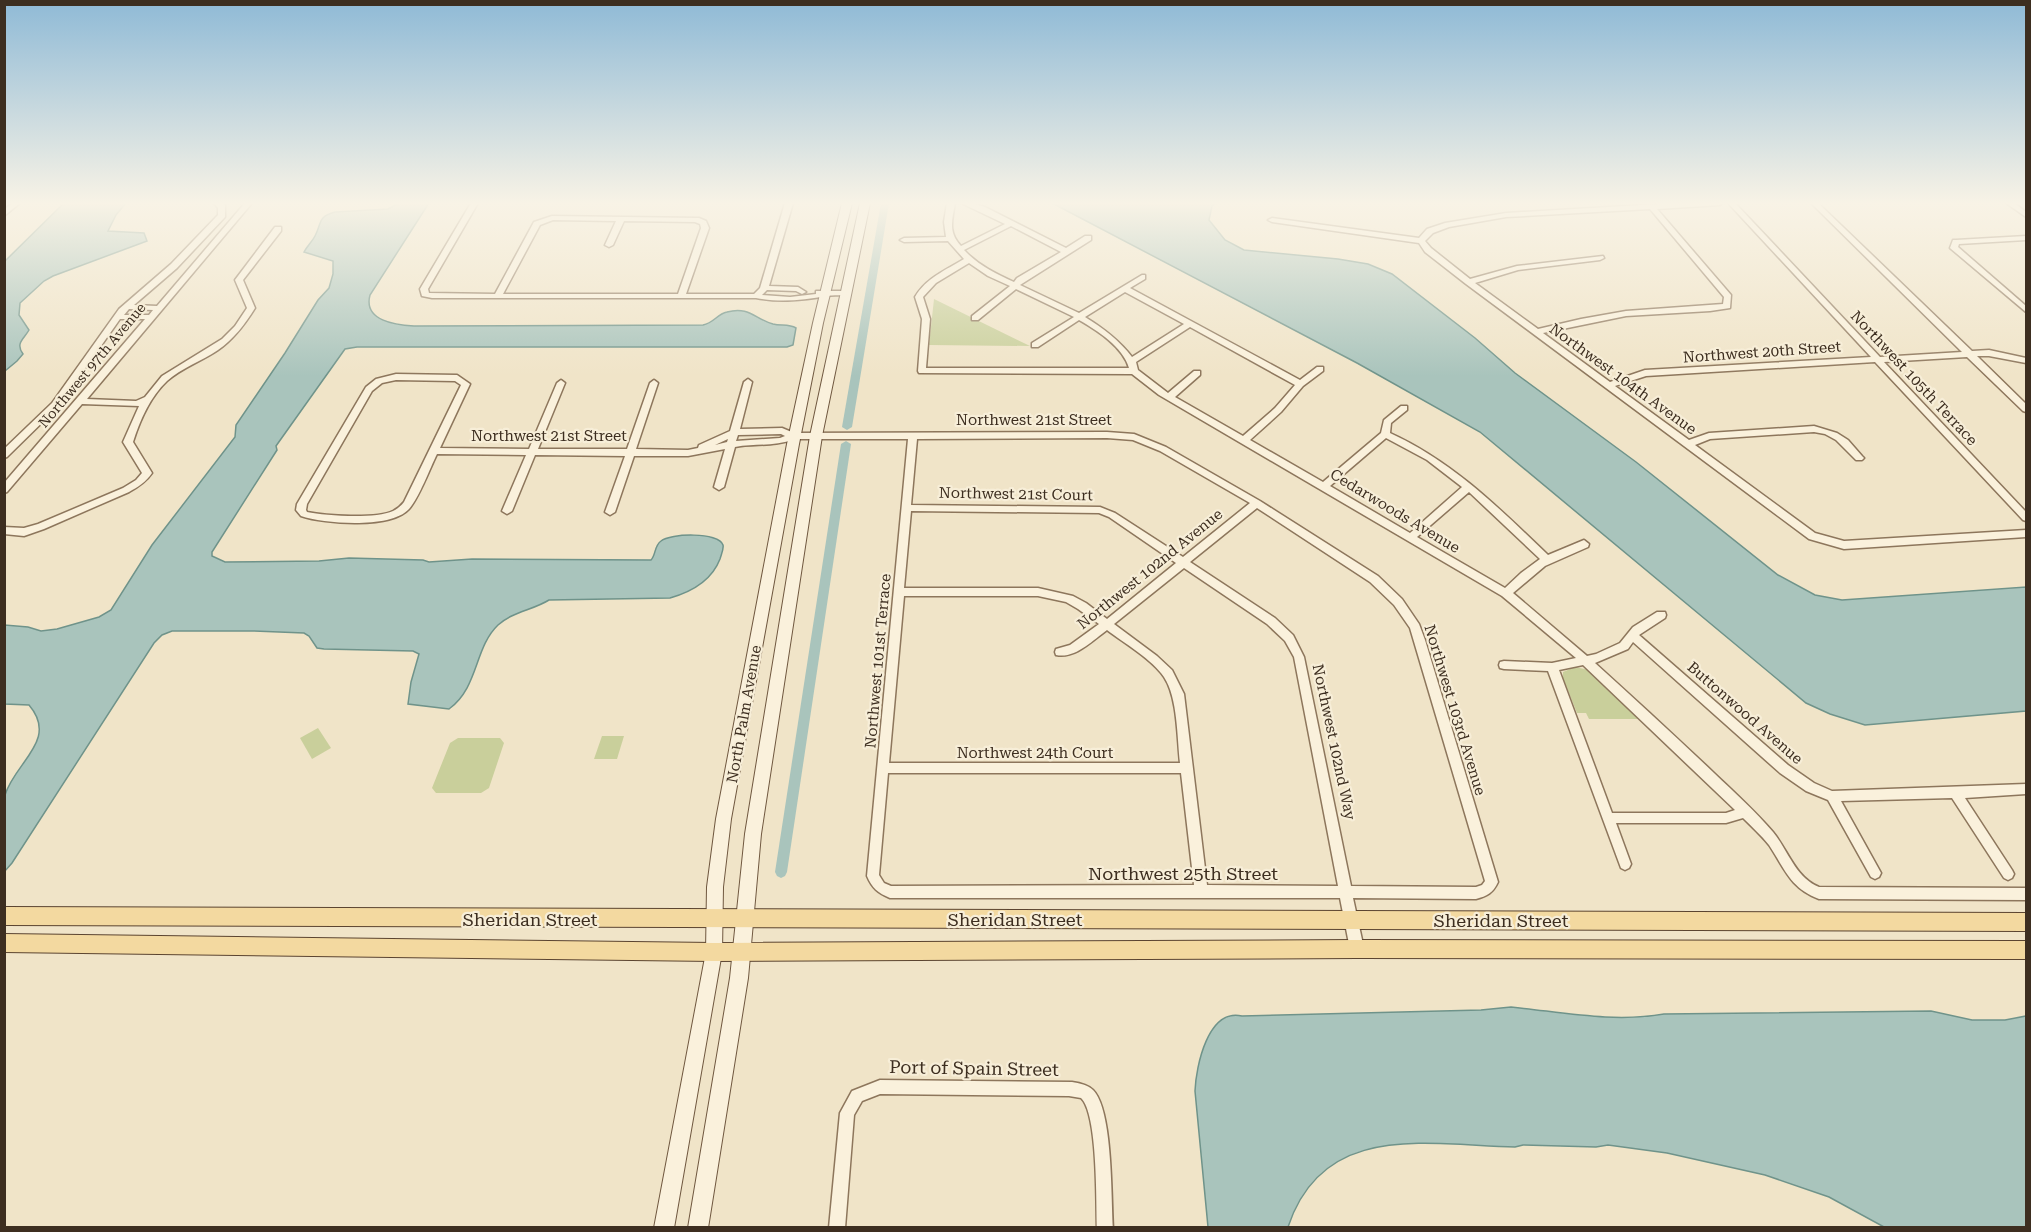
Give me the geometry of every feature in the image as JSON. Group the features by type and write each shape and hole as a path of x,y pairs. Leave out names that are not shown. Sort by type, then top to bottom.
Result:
{"main road":[{"name":"North Palm Avenue","path":"664,1227 714,952 712,920 722,835 793,436 833,260"},
{"name":"North Palm Avenue","path":"698,1227 743,952 753,834 816,436 853,260"},
{"name":"Sheridan Street","path":"4,916 712,920 746,918 2026,922"},
{"name":"Sheridan Street","path":"4,943 714,952 1358,949 2026,950"}],"street":[{"path":"4,455 55,405 127,307 179,260"},
{"name":"Northwest 97th Avenue","path":"4,490 199,260"},
{"path":"4,531 24,531 41,527 139,482 147,472 128,442 148,399 165,379 190,361 221,345 247,315 251,308 239,280 254,260"},
{"path":"441,260 424,289 425,294 432,296 681,297 760,292 846,293"},
{"path":"498,296 517,260"},
{"path":"681,297 694,260"},
{"path":"760,292 770,260"},
{"path":"968,260 921,292 919,297 926,319 922,371 1132,366 1189,324"},
{"name":"Cedarwoods Avenue","path":"970,260 991,274 1078,316 1104,334 1132,366 1169,397 1506,593 1544,622 1769,836 1801,885 1809,891 2024,897"},
{"path":"975,318 1020,280 1050,260"},
{"name":"Northwest 104th Avenue","path":"1441,260 1812,536 1844,545 2026,534"},
{"path":"1469,282 1517,268 1579,260"},
{"path":"1536,332 1595,317 1657,310 1712,309 1727,306 1728,297 1697,260"},
{"name":"Northwest 105th Terrace","path":"1785,260 2026,518"},
{"path":"1873,260 2026,409"},
{"path":"1969,260 2026,310"},
{"path":"1035,345 1142,277"},
{"path":"1124,288 1299,384"},
{"path":"760,292 765,298 813,298 825,294"},
{"path":"127,307 158,308"},
{"path":"118,317 150,317"},
{"name":"Northwest 20th Street","path":"1609,385 1645,373 1878,359 1989,353 2026,360"},
{"path":"1243,441 1278,410 1299,384 1320,369"},
{"path":"1169,397 1197,373"},
{"path":"396,377 452,377 465,381 466,387 435,451 408,504 396,514 383,517 316,517 302,513 302,504 369,389 383,380 396,377"},
{"path":"719,487 748,382"},
{"path":"507,511 561,383"},
{"path":"610,512 654,383"},
{"path":"80,401 137,404 148,399"},
{"path":"1324,486 1385,434 1387,422 1404,408"},
{"path":"1688,444 1709,436 1827,430 1838,436 1859,458"},
{"path":"748,442 751,431"},
{"name":"Northwest 21st Street","path":"664,452 697,448 735,432 782,431 793,436"},
{"path":"1385,434 1426,453 1468,487 1546,559"},
{"name":"Northwest 101st Terrace","path":"880,887 873,876 913,435"},
{"name":"Northwest 21st Street","path":"435,451 697,452 731,444 781,441 793,436 1107,435 1134,437 1163,449 1257,503"},
{"path":"1410,538 1468,487"},
{"name":"Northwest 102nd Avenue","path":"1060,652 1073,649 1106,625 1257,503"},
{"name":"Northwest 103rd Avenue","path":"1257,503 1374,579 1398,602 1415,627 1492,882 1486,890"},
{"name":"Northwest 21st Court","path":"906,508 1100,510 1112,515 1182,562"},
{"path":"1506,593 1526,573 1546,559 1584,544"},
{"name":"Northwest 102nd Way","path":"1182,562 1271,621 1289,638 1299,657 1358,949"},
{"path":"899,592 1038,592 1055,595 1082,606 1153,659 1168,673 1178,694 1201,891"},
{"path":"1504,665 1552,667 1586,661 1624,646 1637,630 1661,615"},
{"name":"Buttonwood Avenue","path":"1633,636 1784,769 1810,787 1832,796 2026,789"},
{"path":"1552,667 1625,864"},
{"name":"Northwest 24th Court","path":"884,768 1187,768"},
{"path":"1955,793 2008,873"},
{"path":"1832,796 1875,873"},
{"path":"1608,818 1726,818 1744,812"},
{"name":"Northwest 25th Street","path":"880,887 890,892 1476,893 1486,890"},
{"name":"Port of Spain Street","path":"837,1227 847,1113 857,1096 868,1090 890,1087 1074,1089 1083,1091 1090,1097 1098,1116 1105,1227"}],"green space":[{"path":"934,299 1030,346 929,345"},
{"path":"1575,667 1589,670 1642,719 1589,719 1586,713 1577,713 1563,678 1563,672"},
{"path":"318,728 331,748 312,759 300,738"},
{"path":"602,736 624,736 617,759 594,759"},
{"path":"458,738 500,738 504,743 489,788 481,793 436,793 432,788 450,743"}],"water":[{"path":"95,260 44,281 20,303 19,315 29,330 20,344 23,354 5,371 5,261"},
{"path":"392,260 370,295 369,304 376,316 390,323 414,326 703,325 724,313 741,311 773,324 796,328 793,345 787,347 357,347 345,349 276,446 277,450 212,552 212,556 225,562 319,561 349,558 429,562 472,559 651,560 657,545 666,538 694,535 720,541 723,545 720,559 712,573 700,584 670,598 549,600 510,617 490,634 466,690 449,709 408,704 419,654 413,651 317,648 309,636 304,633 172,631 162,635 154,643 5,871 3,821 5,795 10,783 32,751 39,729 37,718 29,705 5,704 5,625 28,627 41,631 57,629 99,617 111,610 152,545 235,437 236,425 318,300 329,288 333,274 333,261"},
{"path":"1162,260 1347,260 1368,264 1392,274 1475,338 1515,373 1636,462 1778,575 1815,595 1842,600 2026,587 2026,711 1865,725 1830,714 1806,703 1480,432 1357,363"},
{"path":"1511,1007 1607,1017 1664,1014 1931,1011 1972,1020 2005,1020 2026,1016 2026,1227 1884,1227 1829,1197 1765,1175 1667,1153 1608,1145 1596,1147 1523,1145 1515,1147 1414,1143 1382,1146 1352,1155 1326,1170 1304,1193 1288,1227 1208,1227 1195,1091 1201,1054 1212,1030 1220,1021 1230,1016 1481,1010"}],"waterway":[{"path":"847,427 875,260"},
{"path":"781,872 846,444"}]}
